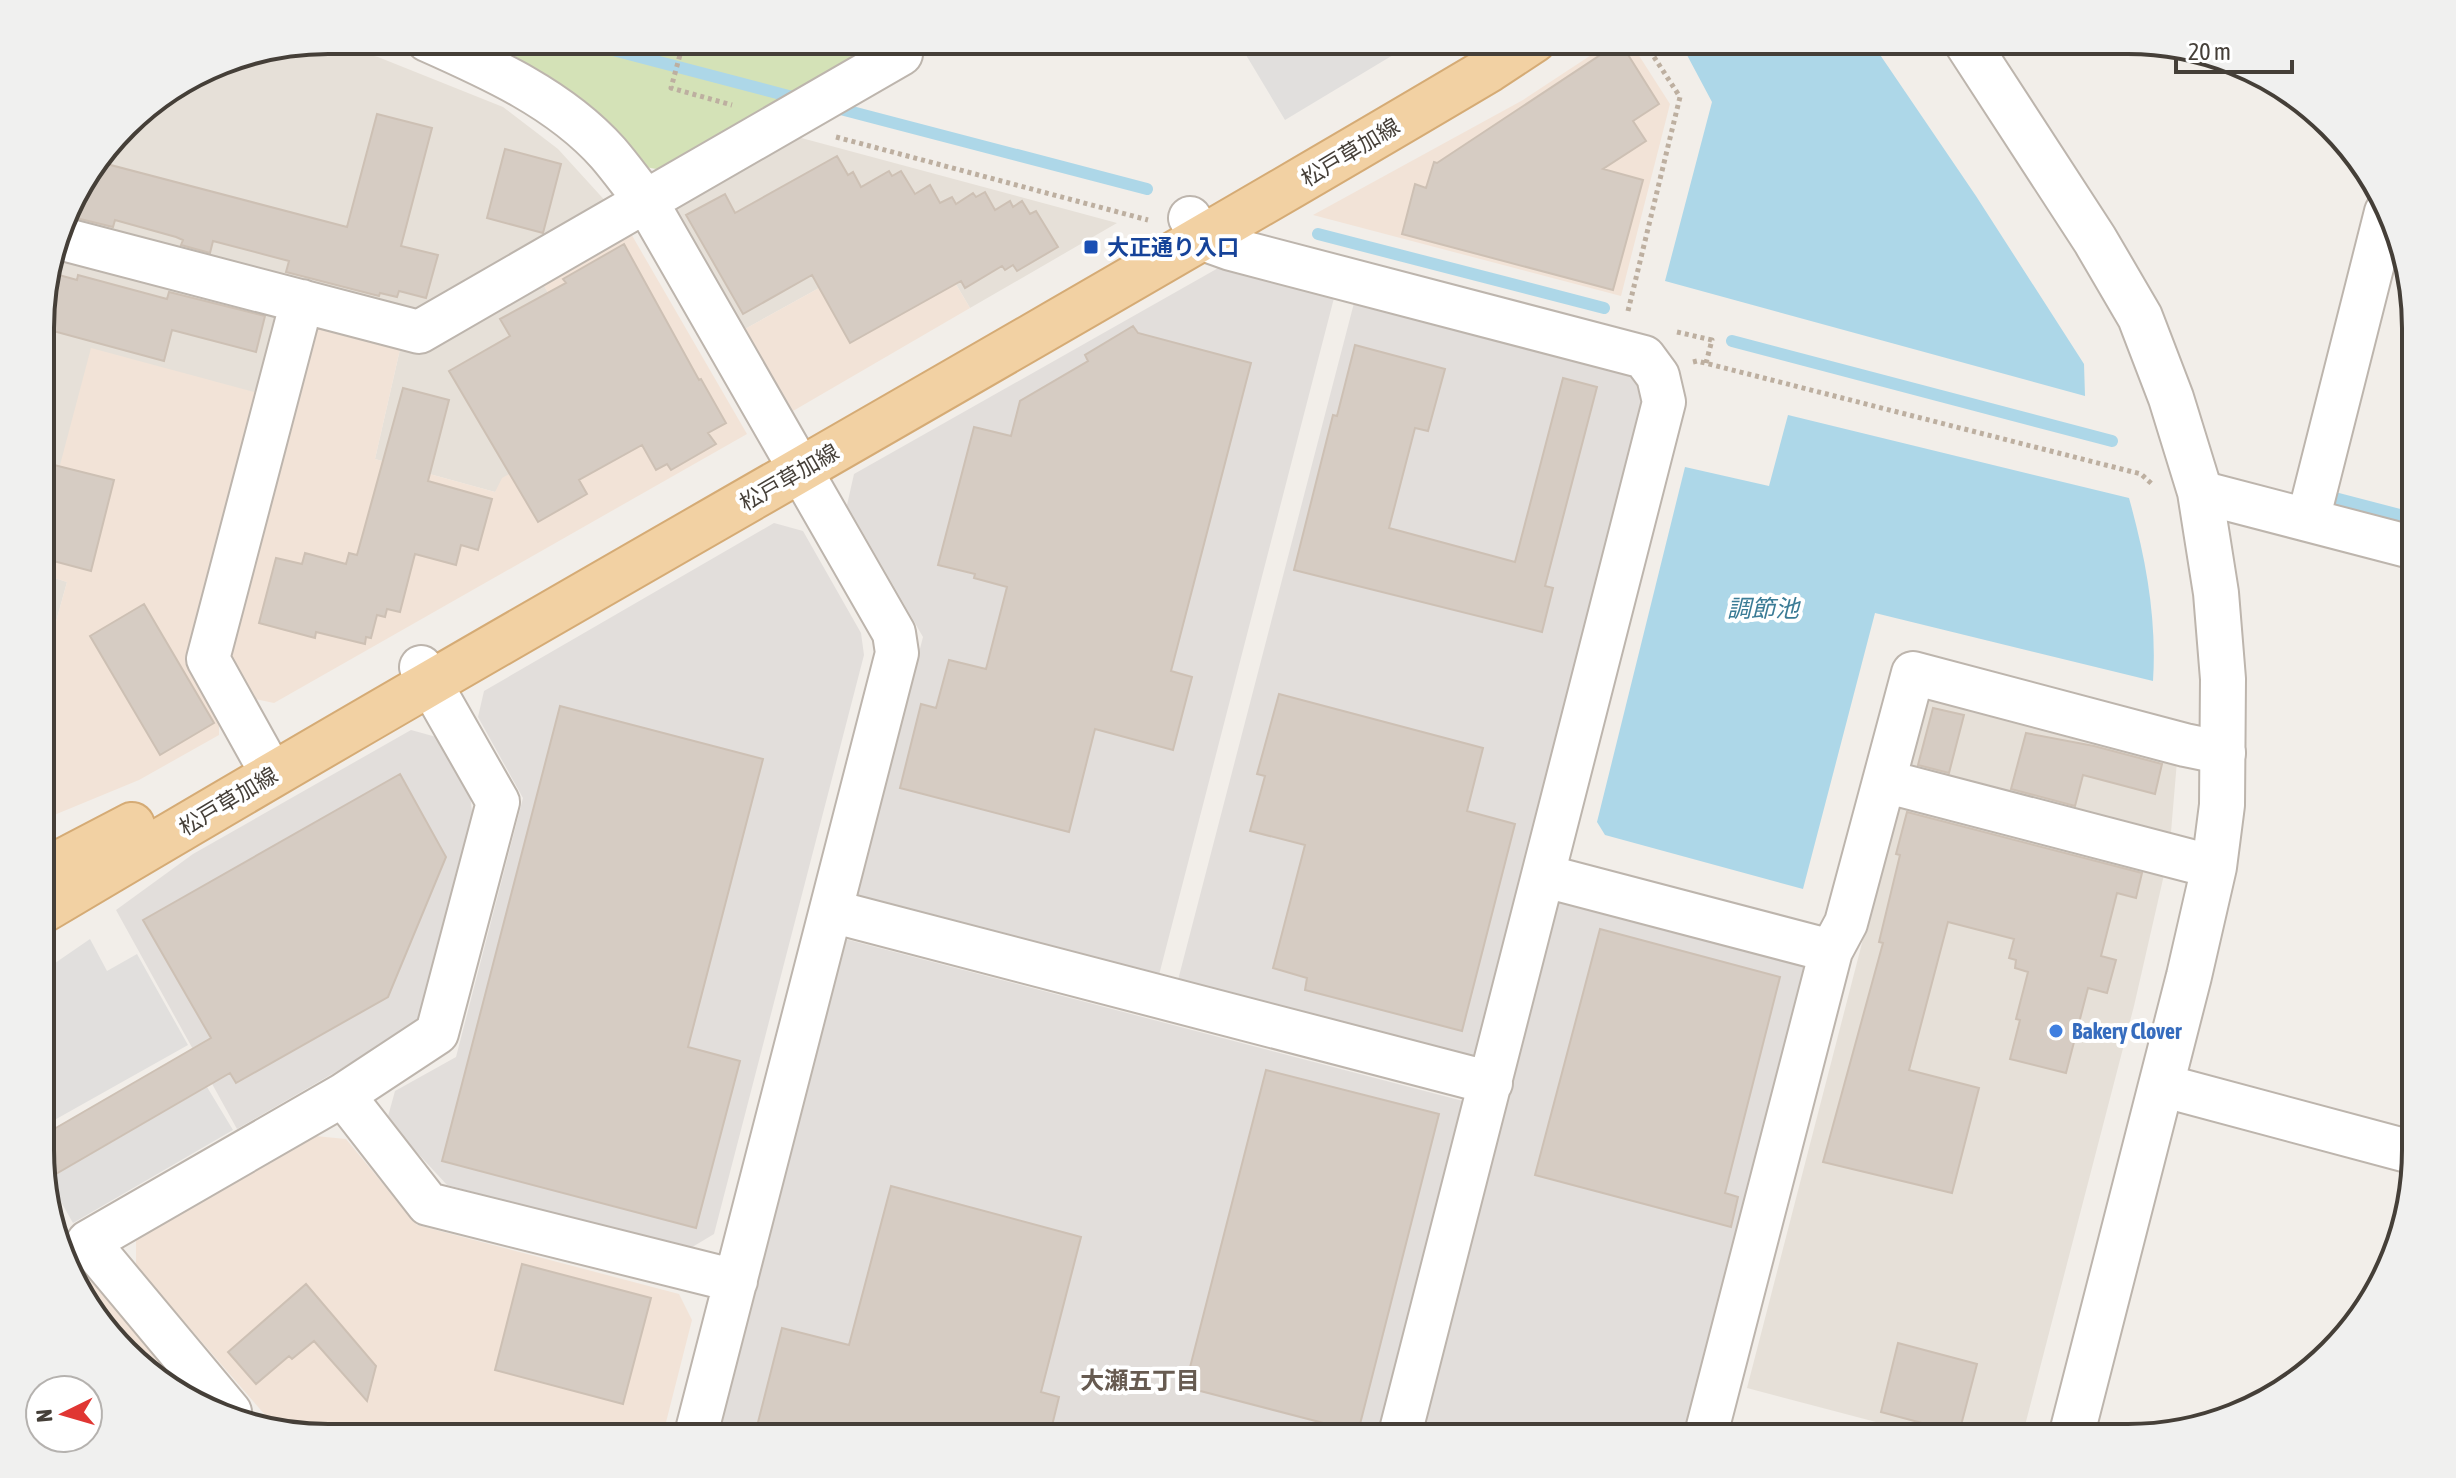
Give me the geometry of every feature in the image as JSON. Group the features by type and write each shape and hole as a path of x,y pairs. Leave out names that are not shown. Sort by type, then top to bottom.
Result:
{"main road":[{"name":"松戸草加線","path":"54,866 266,764 426,676 795,460 1458,54"},
{"name":"松戸草加線","path":"1180,226 1490,69 1513,54"},
{"name":"松戸草加線","path":"54,903 266,764"}],"street":[{"path":"458,54 490,68 568,117 606,151 646,201 894,633 897,653 699,1424"},
{"path":"69,241 419,332 841,89 894,54"},
{"path":"1974,54 2095,240 2140,317 2171,398 2200,492 2216,593 2223,679 2222,805 2214,867 2075,1423"},
{"path":"1180,226 1231,249 1644,357 1658,376 1664,402 1403,1423"},
{"path":"2308,520 2382,227"},
{"path":"266,764 208,659 302,301"},
{"path":"2200,492 2401,544"},
{"path":"1709,1423 1831,951 1846,923 1913,673 2224,753"},
{"path":"222,1403 88,1242 343,1095 437,1033 498,802 426,676"},
{"path":"1884,781 2214,867"},
{"path":"1545,876 1831,951"},
{"path":"831,911 1491,1083"},
{"path":"2161,1085 2401,1149"},
{"path":"343,1095 428,1204 736,1281"}],"path":[{"path":"680,54 671,88 758,113 781,123 1180,226"},
{"path":"1626,320 1680,97 1652,54"},
{"path":"1669,330 1712,340 1706,363"},
{"path":"1658,376 1697,361 2141,474 2154,486"}],"shaded area":[{"path":"328,54 378,57 503,107 558,149 609,205 412,314 74,226 100,176 122,147 147,122 191,91 223,75 275,59"},
{"path":"1245,54 1395,54 1285,120"},
{"path":"1593,54 1638,54 1670,104 1621,296 1313,215 1523,100"},
{"path":"794,136 1117,223 970,308 924,230 745,329 674,206"},
{"path":"924,230 970,308 793,411 745,329"},
{"path":"630,232 747,434 274,703 250,698 228,657 313,320 401,345 375,459 495,492 502,478 561,445 602,389 542,282"},
{"path":"65,255 282,315 262,394 54,525 54,328 56,292"},
{"path":"1220,267 1334,298 1159,975 856,896 923,637 847,505 854,474"},
{"path":"542,282 602,389 562,445 495,492 375,459 401,345 424,351"},
{"path":"1354,303 1649,380 1474,1057 1178,980"},
{"path":"91,348 262,394 219,713 219,735 139,780 54,815 54,629 67,582 54,578 54,488"},
{"path":"774,523 803,531 861,633 864,655 714,1234 689,1249 447,1185 387,1120 395,1091 456,1057 523,798 478,717 484,691"},
{"path":"54,578 67,582 54,629"},
{"path":"1927,693 2177,761 2170,844 1905,775"},
{"path":"411,730 440,738 470,793 473,822 426,1011 408,1030 237,1129 116,910 193,854"},
{"path":"1900,796 2166,866 2134,1006 2026,1423 1880,1423 1747,1388"},
{"path":"1559,899 1809,965 1691,1423 1424,1423"},
{"path":"90,939 107,971 137,954 188,1045 54,1120 54,964"},
{"path":"845,939 1463,1101 1380,1423 720,1424"},
{"path":"207,1087 233,1130 73,1223 58,1197 55,1175"},
{"path":"315,1136 346,1139 417,1225 679,1294 692,1320 666,1424 292,1422 267,1417 136,1266 136,1236"},
{"path":"82,1272 172,1374 122,1331"}],"green space":[{"path":"510,54 869,54 868,58 668,171 645,167 584,103"}],"water":[{"path":"1686,54 1880,54 2084,364 2085,396 1665,281 1712,102"},
{"name":"調節池","path":"1788,415 2129,498 2145,566 2152,612 2154,658 2153,681 1875,613 1803,889 1605,835 1597,822 1685,467 1769,486"}],"building":[{"path":"1602,54 1628,54 1659,104 1633,121 1646,141 1603,169 1643,180 1613,290 1402,234 1415,184 1426,188 1434,162 1437,163"},
{"path":"377,114 432,128 401,246 438,255 426,298 399,291 397,297 380,293 379,296 286,272 289,261 213,241 210,253 181,245 183,240 176,237 115,220 113,227 77,218 109,165 347,227"},
{"path":"505,149 561,164 543,233 487,218"},
{"path":"837,156 848,175 853,172 861,187 889,171 892,176 901,171 915,194 930,185 940,203 952,197 956,204 973,193 976,197 985,192 995,210 1010,201 1013,207 1022,201 1030,214 1036,211 1058,247 1017,271 1013,265 1005,270 1002,266 965,288 961,281 850,343 812,275 743,314 686,215 725,194 735,213"},
{"path":"624,244 726,423 708,433 716,444 671,470 667,464 656,470 642,445 579,480 587,494 538,522 449,371 510,336 500,319 566,283 563,279"},
{"path":"59,275 77,280 78,275 167,299 169,292 265,316 256,352 172,330 164,361 54,331"},
{"path":"1133,326 1138,333 1251,363 1171,671 1192,677 1173,750 1095,729 1069,832 900,788 921,704 936,708 949,660 986,669 1007,587 974,578 975,574 938,565 974,427 1011,436 1020,401 1088,361 1085,355"},
{"path":"1355,345 1445,369 1428,431 1415,428 1389,528 1515,562 1563,378 1597,387 1545,586 1553,588 1542,632 1294,570 1333,415 1337,416"},
{"path":"403,388 449,400 428,481 492,499 478,550 461,545 456,565 415,554 400,612 387,609 385,617 377,615 371,638 366,637 365,644 316,632 315,638 259,623 276,558 302,564 305,553 346,564 349,553 357,555"},
{"path":"54,465 114,480 91,571 54,561"},
{"path":"144,604 214,723 160,755 90,636"},
{"path":"1279,694 1483,748 1467,811 1515,824 1462,1031 1305,990 1307,978 1273,968 1305,845 1250,831 1265,776 1257,774"},
{"path":"560,706 763,759 688,1047 740,1061 696,1228 442,1161"},
{"path":"1933,708 1964,715 1949,773 1918,765"},
{"path":"2026,733 2094,746 2162,764 2155,794 2083,775 2075,806 2011,789"},
{"path":"400,774 446,857 388,997 236,1083 230,1073 55,1174 54,1129 211,1038 143,920"},
{"path":"1907,812 2142,873 2136,898 2117,893 2101,956 2116,960 2107,993 2088,988 2066,1073 2010,1059 2028,972 2015,968 2016,960 2009,958 2014,939 1948,922 1909,1070 1979,1088 1952,1193 1823,1162 1883,943 1879,942"},
{"path":"1600,929 1780,977 1725,1193 1738,1197 1731,1227 1535,1175"},
{"path":"1266,1070 1439,1114 1360,1423 1325,1423 1185,1387"},
{"path":"891,1186 1081,1237 1041,1392 1059,1397 1053,1424 758,1424 782,1328 849,1345"},
{"path":"522,1264 651,1298 623,1404 495,1370"},
{"path":"306,1284 376,1366 367,1401 314,1341 292,1359 289,1356 256,1384 228,1352"},
{"path":"1898,1343 1977,1364 1962,1423 1922,1423 1881,1412"}],"waterway":[{"path":"628,54 800,99"},
{"path":"829,106 1147,189"},
{"path":"1318,234 1604,308"},
{"path":"1732,341 2112,441"},
{"path":"2327,496 2401,515"}],"place":[{"name":"大正通り入口","path":"1091,247"},
{"name":"Bakery Clover","path":"2056,1031"}],"district":[{"name":"大瀬五丁目","path":"1140,1380"}]}
